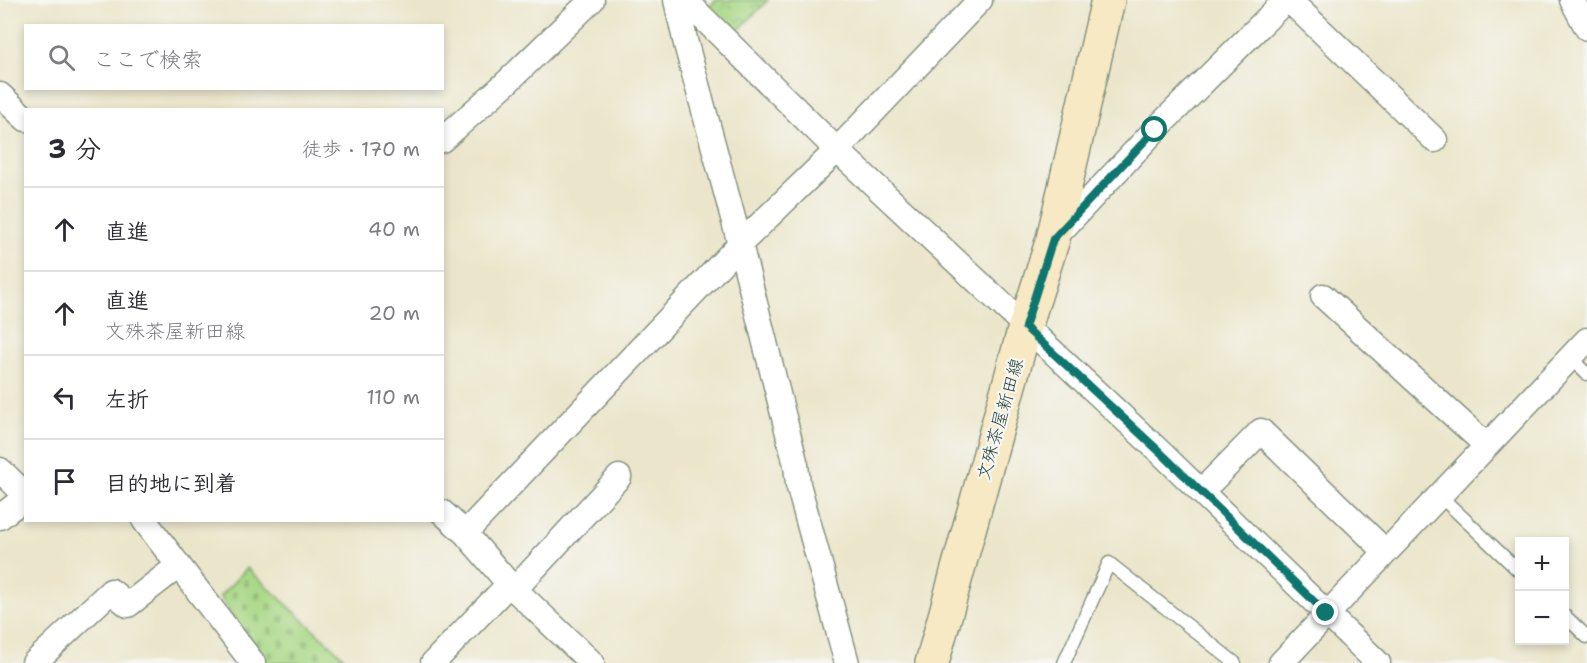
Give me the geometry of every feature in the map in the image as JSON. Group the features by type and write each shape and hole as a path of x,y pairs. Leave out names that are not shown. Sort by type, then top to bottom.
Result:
{"main road":[{"name":"文殊茶屋新田線","path":"932,663 1025,327 1053,239 1108,0"}],"street":[{"path":"444,138 505,84 592,0"},
{"path":"678,0 696,11 837,150 1201,492 1378,663"},
{"path":"678,0 686,44 740,244 796,465 798,484 847,663"},
{"path":"465,533 740,244 837,150 980,0"},
{"path":"1053,239 1155,130 1287,0 1435,140"},
{"path":"1572,0 1587,28"},
{"path":"0,95 24,117"},
{"path":"1323,296 1486,445"},
{"path":"1281,663 1486,445 1579,366 1587,340"},
{"path":"1201,492 1261,431 1385,551"},
{"path":"0,470 24,494"},
{"path":"433,663 512,587 619,477"},
{"path":"0,517 24,498"},
{"path":"444,514 465,533 512,587 592,663"},
{"path":"145,522 253,663"},
{"path":"34,663 111,591 128,605 178,566"}],"lane":[{"path":"1439,495 1515,567"},
{"path":"1064,663 1108,562 1235,663"},
{"path":"1569,620 1587,637"}],"green space":[{"path":"716,0 768,0 733,36 705,11"},
{"path":"247,568 350,663 267,663 238,625 220,596"}],"route":[{"path":"1155,130 1053,239 1025,327 1160,452 1326,613"}]}
